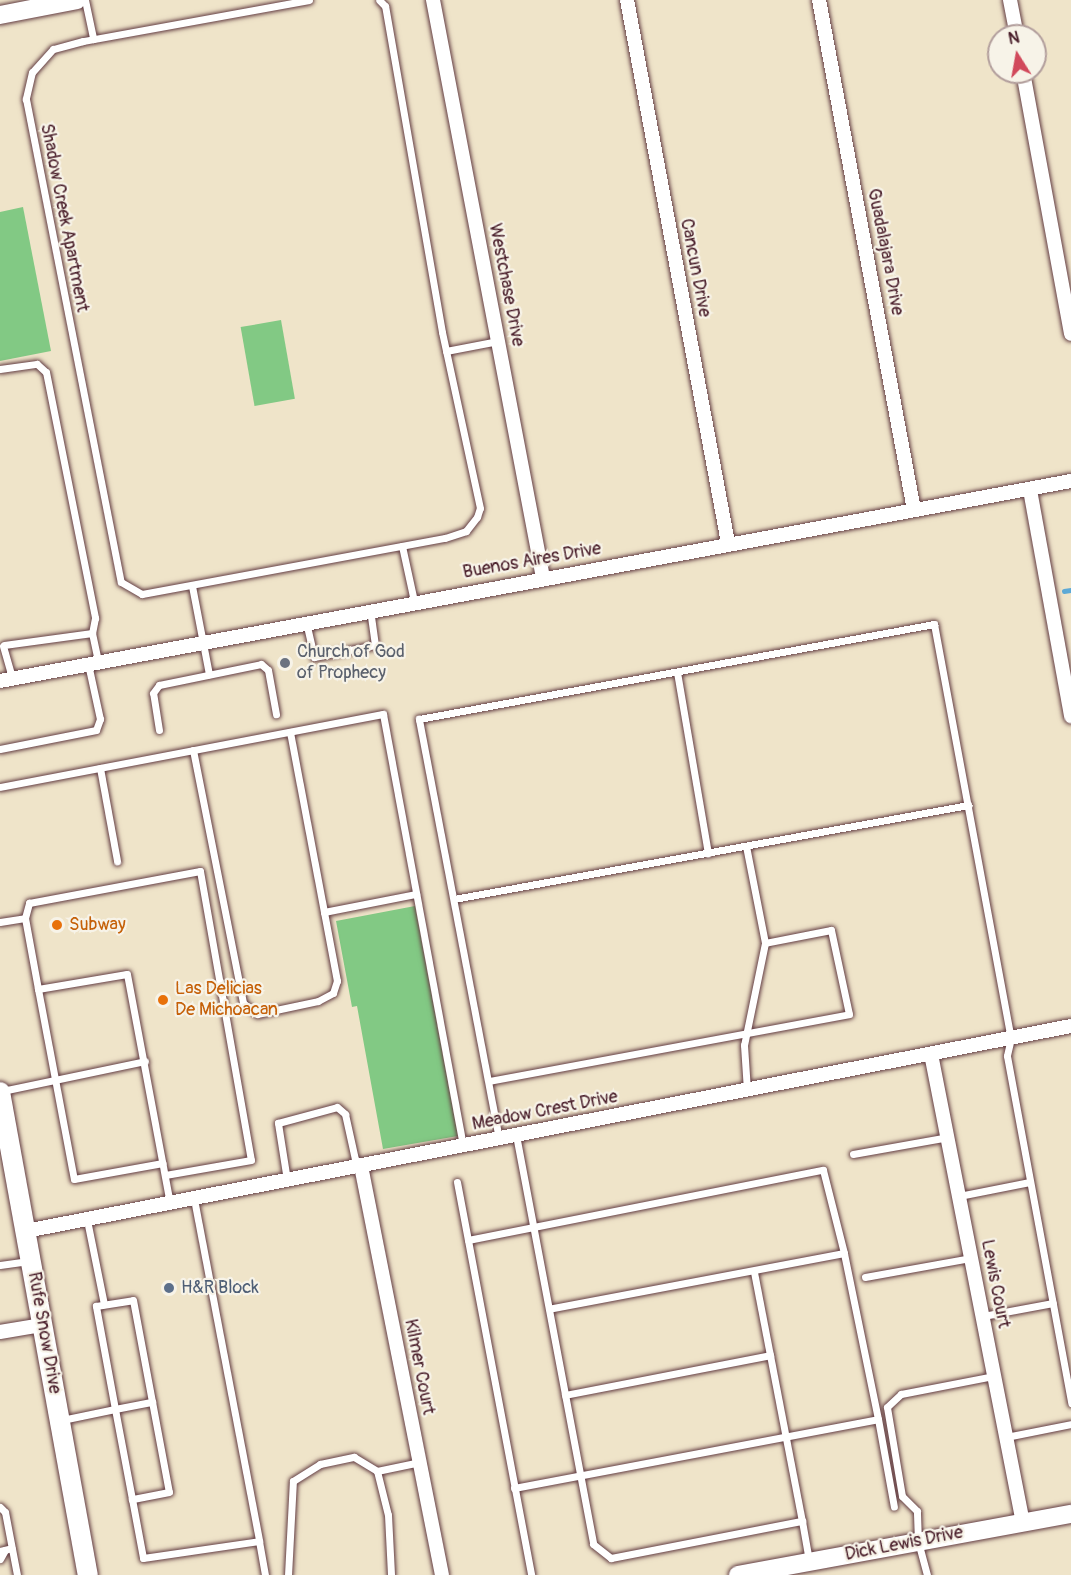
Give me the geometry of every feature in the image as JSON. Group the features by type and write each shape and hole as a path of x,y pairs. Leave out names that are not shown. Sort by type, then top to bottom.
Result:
{"main road":[{"name":"Rufe Snow Drive","path":"0,1092 88,1575"}],"street":[{"path":"0,15 77,0"},
{"name":"Westchase Drive","path":"434,0 543,578"},
{"name":"Cancun Drive","path":"627,0 728,543"},
{"name":"Guadalajara Drive","path":"819,0 914,510"},
{"path":"1010,0 1015,24"},
{"path":"1025,84 1071,334"},
{"name":"Buenos Aires Drive","path":"6,680 414,601 1071,482"},
{"path":"1030,490 1069,692 1071,716"},
{"name":"Meadow Crest Drive","path":"26,1232 1071,1026"},
{"name":"Lewis Court","path":"931,1054 1023,1522"},
{"name":"Kilmer Court","path":"361,1166 442,1575"},
{"path":"0,1332 42,1324"},
{"name":"Dick Lewis Drive","path":"738,1575 1071,1514"}],"lane":[{"path":"85,0 93,39"},
{"path":"262,0 263,9"},
{"name":"Shadow Creek Apartment","path":"309,0 93,39 53,49 42,57 32,72 26,99 120,582 142,594 402,546 466,531 480,508 446,351 385,6 379,0"},
{"path":"446,351 498,341"},
{"path":"0,369 37,364 46,372 95,618 92,633 93,663 100,719 96,730 0,749"},
{"path":"402,546 414,601"},
{"path":"192,586 209,674"},
{"path":"306,622 314,657 375,645 370,610"},
{"path":"499,1139 419,719 934,624 1011,1038 1006,1056 1071,1403"},
{"path":"6,680 2,646 92,633"},
{"path":"159,730 153,693 159,686 261,664 268,670 276,714"},
{"path":"677,672 708,853"},
{"path":"0,787 383,714 463,1146"},
{"path":"193,750 243,1003 257,1014 318,1001 333,993 337,981 290,732"},
{"path":"100,768 117,861"},
{"path":"454,899 968,805"},
{"path":"746,846 765,943 747,1034 747,1090"},
{"path":"163,1163 74,1179 25,918 28,903 200,872 251,1160 165,1174"},
{"path":"324,912 416,894"},
{"path":"0,922 25,918"},
{"path":"489,1081 849,1014 831,930 765,943"},
{"path":"38,989 127,974 171,1203"},
{"path":"0,1092 145,1061"},
{"path":"287,1180 278,1123 337,1107 345,1114 355,1159 361,1166"},
{"path":"516,1135 593,1544 611,1558 802,1521"},
{"path":"853,1155 948,1137"},
{"path":"468,1240 823,1170 844,1253 894,1507"},
{"path":"457,1182 531,1575"},
{"path":"959,1196 1030,1182"},
{"path":"195,1198 265,1575"},
{"path":"87,1220 104,1304"},
{"path":"549,1309 754,1272 844,1253"},
{"path":"865,1277 971,1258"},
{"path":"0,1265 31,1261"},
{"path":"754,1272 809,1562"},
{"path":"132,1499 169,1492 133,1300 96,1306 143,1558 259,1541"},
{"path":"982,1316 1053,1303"},
{"path":"565,1395 770,1356"},
{"path":"927,1575 918,1542 917,1511 902,1496 887,1407 901,1394 994,1376"},
{"path":"59,1420 152,1402"},
{"path":"514,1488 878,1419"},
{"path":"1006,1437 1071,1424"},
{"path":"288,1575 293,1481 320,1464 354,1457 376,1471 388,1515 391,1575"},
{"path":"376,1471 420,1462"},
{"path":"0,1507 6,1512 4,1549 0,1559"},
{"path":"4,1549 18,1575"}],"green space":[{"path":"23,207 51,351 0,361 0,212"},
{"path":"281,320 295,399 255,406 241,327"},
{"path":"415,906 458,1136 383,1149 357,1006 352,1007 336,921"}],"waterway":[{"path":"1064,591 1071,590"}],"place":[{"name":"Church of God of Prophecy","path":"285,663"},
{"name":"Subway","path":"57,925"},
{"name":"Las Delicias De Michoacan","path":"163,1000"},
{"name":"H&R Block","path":"169,1288"}]}
